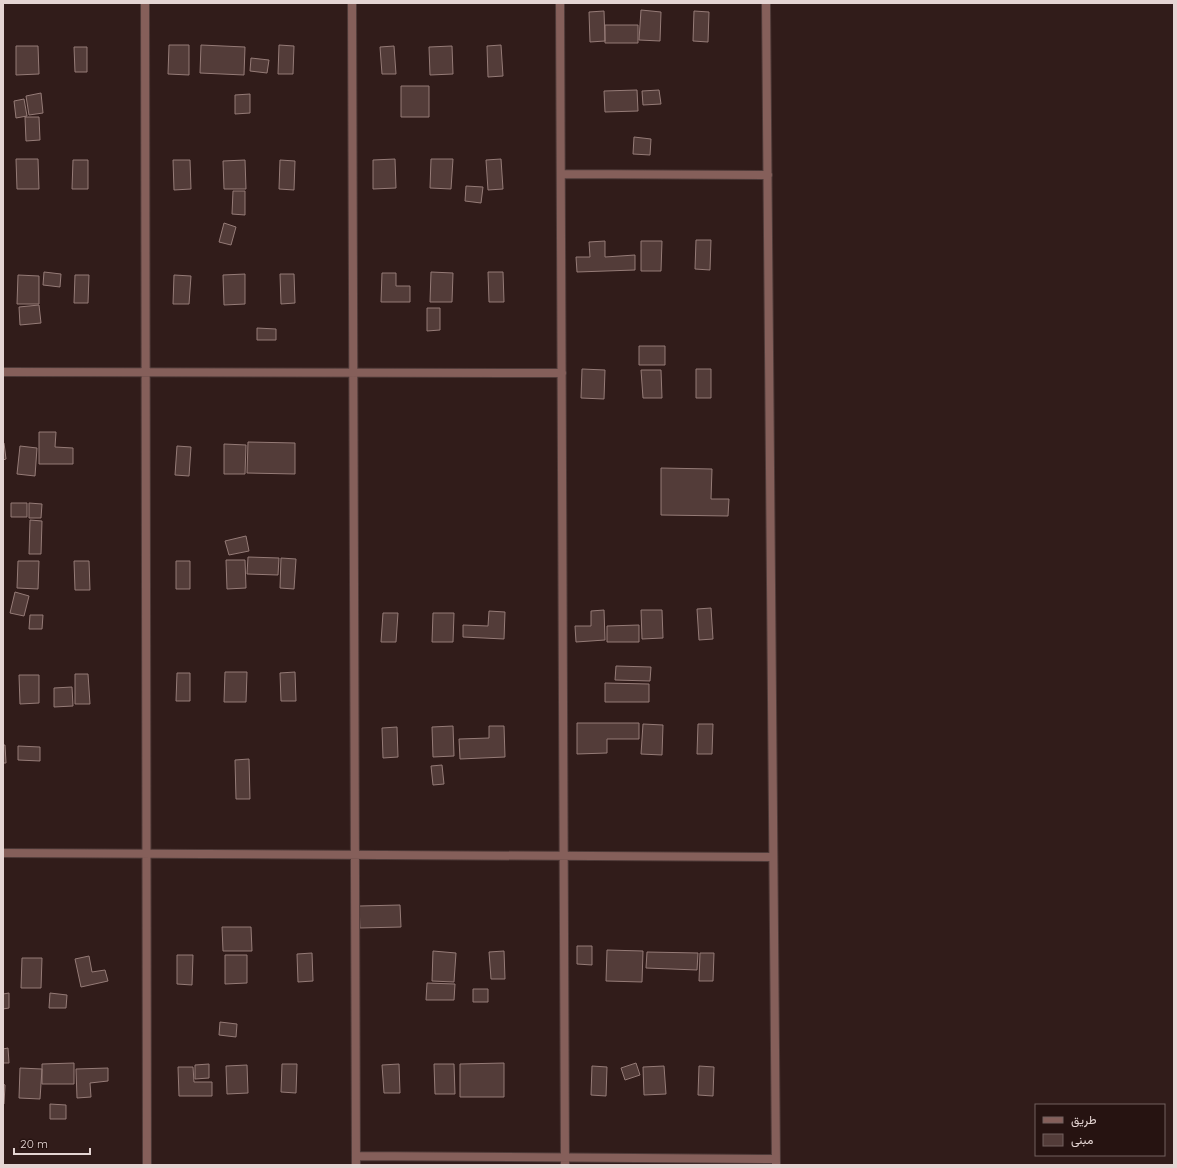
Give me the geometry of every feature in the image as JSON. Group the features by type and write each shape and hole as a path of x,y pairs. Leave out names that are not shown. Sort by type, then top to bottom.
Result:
{"street":[{"path":"145,3 147,1165"},
{"path":"352,3 356,1165"},
{"path":"560,3 565,1161"},
{"path":"356,1156 565,1161 776,1162 766,3"},
{"path":"561,174 768,175"},
{"path":"3,372 562,373"},
{"path":"3,853 146,855 773,857"}],"building":[{"path":"641,10 661,12 660,41 639,40"},
{"path":"604,11 605,41 590,42 589,12"},
{"path":"694,11 709,12 708,42 693,41"},
{"path":"605,25 638,25 638,43 605,43"},
{"path":"169,45 189,45 189,75 168,74"},
{"path":"201,45 245,47 244,75 200,73"},
{"path":"279,45 294,46 293,74 278,74"},
{"path":"501,45 503,76 488,77 487,46"},
{"path":"16,46 38,46 39,74 16,75"},
{"path":"394,46 396,74 382,74 380,47"},
{"path":"452,46 453,74 430,75 429,47"},
{"path":"74,47 87,47 87,72 75,72"},
{"path":"251,58 269,60 267,73 250,71"},
{"path":"401,86 429,86 429,117 401,117"},
{"path":"637,90 638,111 605,112 604,91"},
{"path":"659,90 661,104 643,105 642,91"},
{"path":"41,93 43,113 29,115 26,96"},
{"path":"250,94 250,113 235,114 235,95"},
{"path":"24,99 27,116 16,118 14,101"},
{"path":"25,117 39,117 40,140 26,141"},
{"path":"634,137 651,139 650,155 633,154"},
{"path":"16,159 38,159 39,189 17,189"},
{"path":"395,159 396,188 373,189 373,160"},
{"path":"431,159 453,159 451,189 430,188"},
{"path":"501,159 503,189 488,190 486,160"},
{"path":"73,160 88,160 88,189 72,189"},
{"path":"173,160 190,160 191,189 174,190"},
{"path":"245,160 246,189 224,189 223,161"},
{"path":"280,160 295,161 294,190 279,189"},
{"path":"466,186 483,187 481,203 465,201"},
{"path":"233,191 245,191 245,215 232,214"},
{"path":"224,223 236,227 231,245 219,242"},
{"path":"696,240 711,240 710,270 695,269"},
{"path":"605,241 605,257 635,255 635,270 577,272 576,257 590,257 589,242"},
{"path":"641,241 662,241 661,271 641,271"},
{"path":"44,272 61,274 60,287 43,285"},
{"path":"431,272 453,273 452,302 430,302"},
{"path":"488,272 503,272 504,302 489,302"},
{"path":"382,273 396,273 396,286 410,286 410,302 381,302"},
{"path":"245,274 245,304 224,305 223,275"},
{"path":"280,274 294,274 295,303 281,304"},
{"path":"18,275 39,276 39,304 17,304"},
{"path":"75,275 89,275 88,303 74,303"},
{"path":"174,275 191,276 189,304 173,304"},
{"path":"39,305 41,323 20,325 19,307"},
{"path":"427,308 440,308 440,330 427,331"},
{"path":"257,328 276,329 276,340 257,340"},
{"path":"639,346 665,346 665,365 639,365"},
{"path":"582,369 605,370 604,399 581,398"},
{"path":"696,369 711,369 711,398 696,398"},
{"path":"641,370 661,370 662,398 643,398"},
{"path":"39,432 56,432 55,447 73,448 73,464 39,464"},
{"path":"248,442 295,443 295,474 247,473"},
{"path":"3,443 6,459 3,460"},
{"path":"224,444 246,445 245,474 224,474"},
{"path":"20,446 37,448 35,476 17,474"},
{"path":"177,446 191,447 189,476 175,475"},
{"path":"661,468 712,469 711,499 729,499 728,516 661,515"},
{"path":"11,503 27,503 27,517 11,517"},
{"path":"29,503 42,504 41,518 29,518"},
{"path":"30,520 42,521 41,554 29,554"},
{"path":"246,536 249,551 229,555 225,541"},
{"path":"248,557 279,558 278,575 247,574"},
{"path":"281,558 296,559 294,589 280,588"},
{"path":"226,560 245,560 246,588 227,589"},
{"path":"18,561 39,561 38,589 17,588"},
{"path":"74,561 89,561 90,590 75,590"},
{"path":"176,561 190,561 190,589 176,589"},
{"path":"15,592 29,596 24,616 10,613"},
{"path":"711,608 713,639 699,640 697,609"},
{"path":"604,610 605,640 576,642 575,626 591,626 591,611"},
{"path":"641,610 662,610 663,638 642,639"},
{"path":"489,611 505,612 504,639 463,637 463,625 488,626"},
{"path":"383,613 398,613 396,642 381,642"},
{"path":"433,613 454,613 453,642 432,642"},
{"path":"30,615 43,615 42,629 29,629"},
{"path":"639,625 639,642 607,642 607,626"},
{"path":"616,666 651,667 650,681 615,680"},
{"path":"225,672 247,672 246,702 224,702"},
{"path":"295,672 296,701 281,701 280,673"},
{"path":"177,673 190,673 190,701 176,701"},
{"path":"75,674 88,674 90,704 75,704"},
{"path":"19,675 39,675 39,703 20,704"},
{"path":"605,683 649,684 649,702 605,702"},
{"path":"72,687 73,706 54,707 54,688"},
{"path":"577,723 639,723 639,739 607,739 607,753 577,754"},
{"path":"643,724 663,725 662,755 641,754"},
{"path":"698,724 713,724 712,754 697,754"},
{"path":"453,726 454,756 433,757 432,727"},
{"path":"489,726 504,726 505,757 460,759 459,739 489,738"},
{"path":"397,727 398,757 383,758 382,728"},
{"path":"3,745 5,745 6,763 3,763"},
{"path":"18,746 40,747 40,761 18,760"},
{"path":"249,759 250,799 236,799 235,760"},
{"path":"442,765 444,784 433,785 431,766"},
{"path":"400,905 401,927 360,928 359,906"},
{"path":"222,927 251,927 252,951 223,951"},
{"path":"577,946 592,946 592,965 577,964"},
{"path":"607,950 643,951 642,982 606,981"},
{"path":"433,951 456,953 454,982 432,981"},
{"path":"504,951 505,979 491,979 489,952"},
{"path":"647,952 698,953 697,970 646,968"},
{"path":"312,953 313,981 298,982 297,954"},
{"path":"700,953 714,953 713,981 699,981"},
{"path":"177,955 193,955 192,985 177,984"},
{"path":"225,955 247,955 247,983 225,984"},
{"path":"89,956 92,972 105,970 108,981 81,987 75,959"},
{"path":"22,958 42,958 41,988 21,988"},
{"path":"427,983 455,984 454,1000 426,1000"},
{"path":"473,989 488,989 488,1002 473,1002"},
{"path":"9,993 9,1008 3,1009 3,994"},
{"path":"50,993 67,995 66,1008 49,1008"},
{"path":"220,1022 237,1024 236,1037 219,1035"},
{"path":"8,1048 9,1063 3,1063 3,1049"},
{"path":"74,1063 74,1084 42,1084 42,1064"},
{"path":"504,1063 504,1097 460,1097 460,1064"},
{"path":"636,1063 640,1075 625,1080 621,1068"},
{"path":"209,1064 209,1078 195,1079 195,1065"},
{"path":"282,1064 297,1064 296,1093 281,1092"},
{"path":"399,1064 400,1093 384,1093 382,1065"},
{"path":"434,1064 454,1064 455,1094 435,1094"},
{"path":"247,1065 248,1093 227,1094 226,1066"},
{"path":"592,1066 607,1067 606,1096 591,1095"},
{"path":"664,1066 666,1094 644,1095 643,1067"},
{"path":"699,1066 714,1067 713,1096 698,1095"},
{"path":"178,1067 193,1067 194,1082 212,1082 212,1096 179,1096"},
{"path":"20,1068 42,1069 40,1099 19,1098"},
{"path":"108,1068 108,1081 90,1083 91,1097 77,1098 76,1069"},
{"path":"3,1084 5,1085 4,1104 3,1104"},
{"path":"50,1104 66,1105 66,1119 50,1119"}]}
